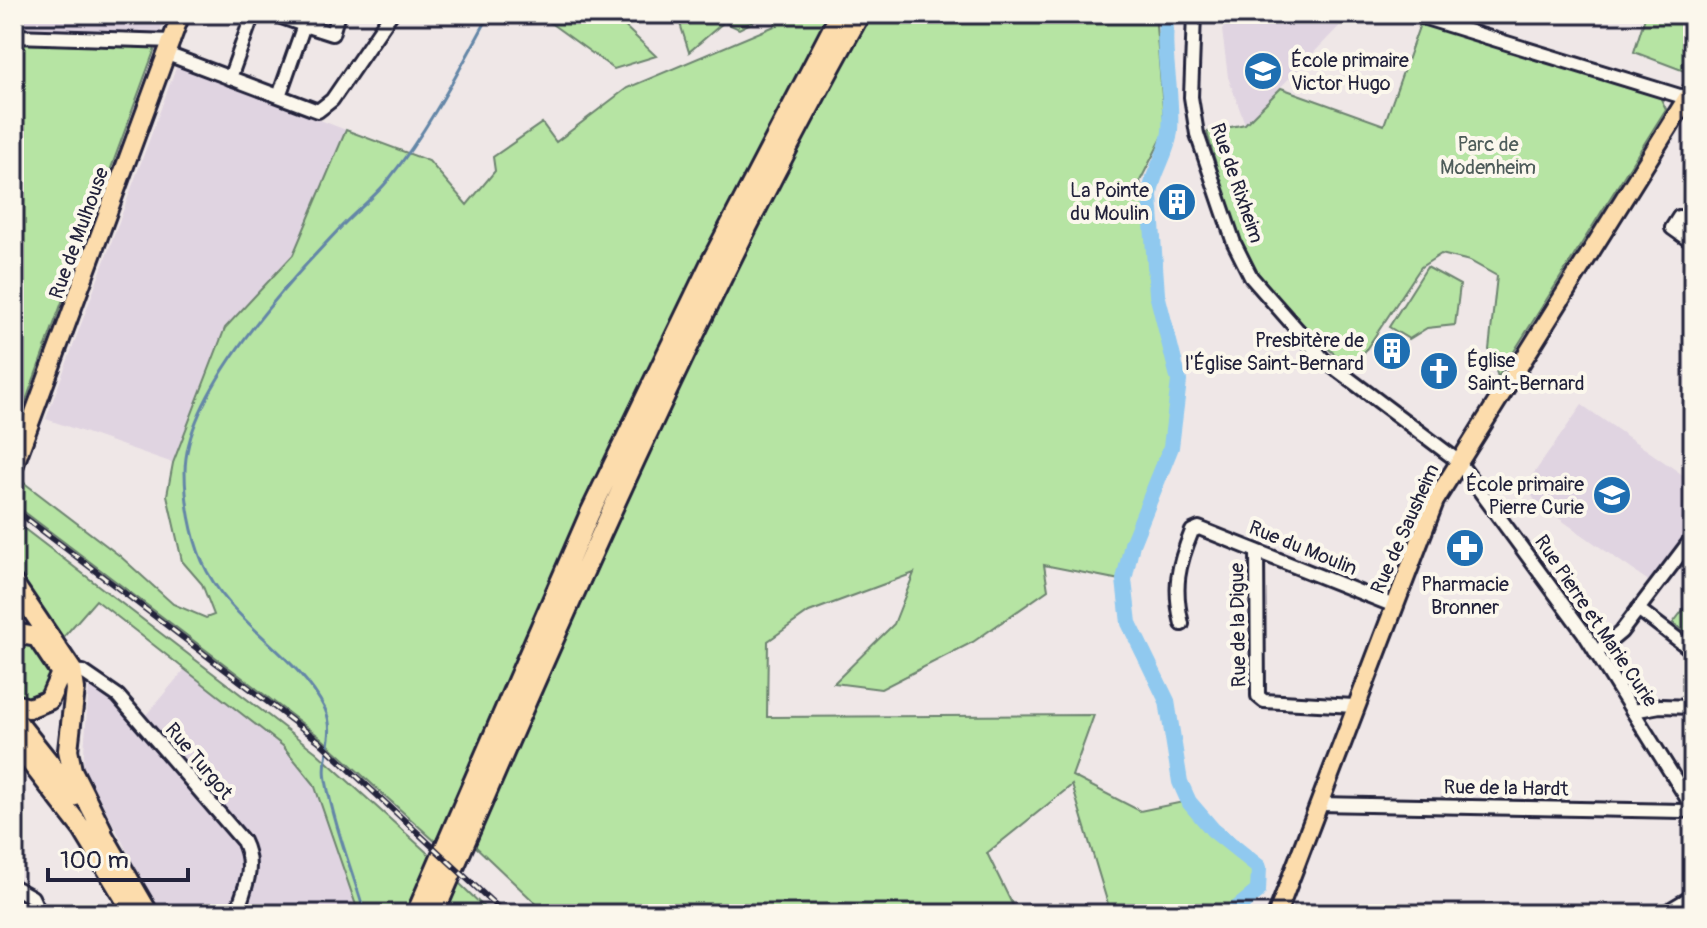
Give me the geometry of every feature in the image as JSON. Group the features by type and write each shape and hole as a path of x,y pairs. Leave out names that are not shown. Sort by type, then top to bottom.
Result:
{"highway":[{"path":"416,914 603,484 718,248 840,14"},
{"path":"434,914 646,434 740,243 860,14"},
{"path":"15,588 75,689 70,760 102,830 149,914"},
{"path":"14,619 26,624 66,672"},
{"path":"14,633 37,637"},
{"path":"14,704 29,708 49,700 66,672"},
{"path":"14,718 102,830"},
{"path":"14,741 83,830 134,914"}],"main road":[{"name":"Rue de Mulhouse","path":"14,467 181,14"},
{"name":"Rue de Sausheim","path":"1277,914 1392,605 1435,501 1691,101"},
{"name":"Rue de Sausheim","path":"1283,914 1287,893"}],"street":[{"path":"230,78 253,14"},
{"path":"273,14 332,34 338,14"},
{"path":"14,36 170,47 230,78 312,110 324,109 391,14"},
{"name":"Rue de Rixheim","path":"1194,14 1191,97 1197,134 1234,243 1251,277 1324,360 1458,461"},
{"path":"1412,14 1691,101"},
{"path":"279,96 304,25"},
{"path":"1693,227 1679,217 1672,228 1693,243"},
{"name":"Rue Pierre et Marie Curie","path":"1458,461 1596,653 1692,808"},
{"name":"Rue du Moulin","path":"1182,624 1175,584 1178,564 1192,531 1199,528 1392,605"},
{"path":"1596,653 1621,632 1693,537"},
{"name":"Rue de la Digue","path":"1257,551 1258,696 1264,701 1354,706"},
{"path":"1638,609 1693,651"},
{"name":"Rue Turgot","path":"66,672 83,672 118,696 243,841 249,854 250,874 236,914"},
{"path":"1633,711 1660,706 1693,707"},
{"name":"Rue de la Hardt","path":"1318,804 1683,811 1692,808"},
{"path":"14,887 32,897 40,914"},
{"path":"1663,914 1693,896"}],"shaded area":[{"path":"14,14 166,14 160,33 19,30"},
{"name":"École primaire Victor Hugo","path":"1234,14 1351,14 1245,124 1228,77 1222,30"},
{"path":"177,65 346,130 293,255 225,328 173,463 46,419"},
{"name":"École primaire Pierre Curie","path":"1582,405 1693,482 1693,527 1650,582 1537,503 1525,486"},
{"path":"185,669 283,746 314,784 359,914 160,914 83,766 89,683 146,715"}],"green space":[{"path":"538,14 623,14 615,17 656,56 614,69"},
{"path":"677,14 768,14 739,29 724,22 689,52"},
{"path":"771,14 831,14 631,411 548,587 437,843 320,737 14,504 23,482 120,556 173,604 206,618 214,615 202,584 182,561 167,495 173,463 225,328 293,255 346,130 429,161 467,205 495,171 493,157 542,123 556,142 627,88 777,25"},
{"path":"871,14 1155,14 1165,132 1140,181 1150,239 1154,298 1174,381 1166,447 1129,540 1120,580 1044,565 1048,590 973,642 881,689 834,683 894,624 914,573 809,612 768,641 767,717 1094,715 1072,776 1140,811 1183,802 1252,868 1254,889 1225,914 1111,914 1072,785 987,853 1017,914 547,914 473,844 667,413 759,220"},
{"path":"1646,14 1693,14 1693,62 1687,72 1634,52"},
{"name":"Parc de Modenheim","path":"1420,24 1660,97 1666,109 1498,377 1489,350 1497,276 1470,261 1441,254 1421,267 1353,369 1342,360 1286,306 1254,267 1233,219 1207,132 1245,124 1281,88 1384,125"},
{"path":"14,39 157,43 14,433"},
{"path":"1427,267 1460,285 1455,325 1427,328 1409,339 1389,327"},
{"path":"14,521 316,752 432,857 407,914 359,914 314,784 283,746 96,600 61,640 23,583 14,562"},
{"path":"1693,597 1693,638 1673,623"},
{"path":"14,641 35,643 54,673 39,701 14,697"},
{"path":"458,882 491,914 444,914"}],"waterway":[{"path":"365,914 329,797 325,762 330,728 325,709 298,671 245,620 214,583 202,561 192,529 185,472 190,441 202,408 221,374 269,307 404,160 443,99 490,14"},
{"path":"1167,14 1165,44 1170,131 1150,196 1157,294 1179,381 1171,447 1132,544 1124,580 1129,623 1167,701 1180,782 1189,802 1213,830 1259,867 1258,891 1230,914"}],"railway":[{"path":"14,509 319,741 505,914"}],"place":[{"name":"École primaire Victor Hugo","path":"1263,71"},
{"name":"La Pointe du Moulin","path":"1177,202"},
{"name":"Presbitère de l'Église Saint-Bernard","path":"1392,351"},
{"name":"Église Saint-Bernard","path":"1439,371"},
{"name":"École primaire Pierre Curie","path":"1612,495"},
{"name":"Pharmacie Bronner","path":"1465,548"}]}
